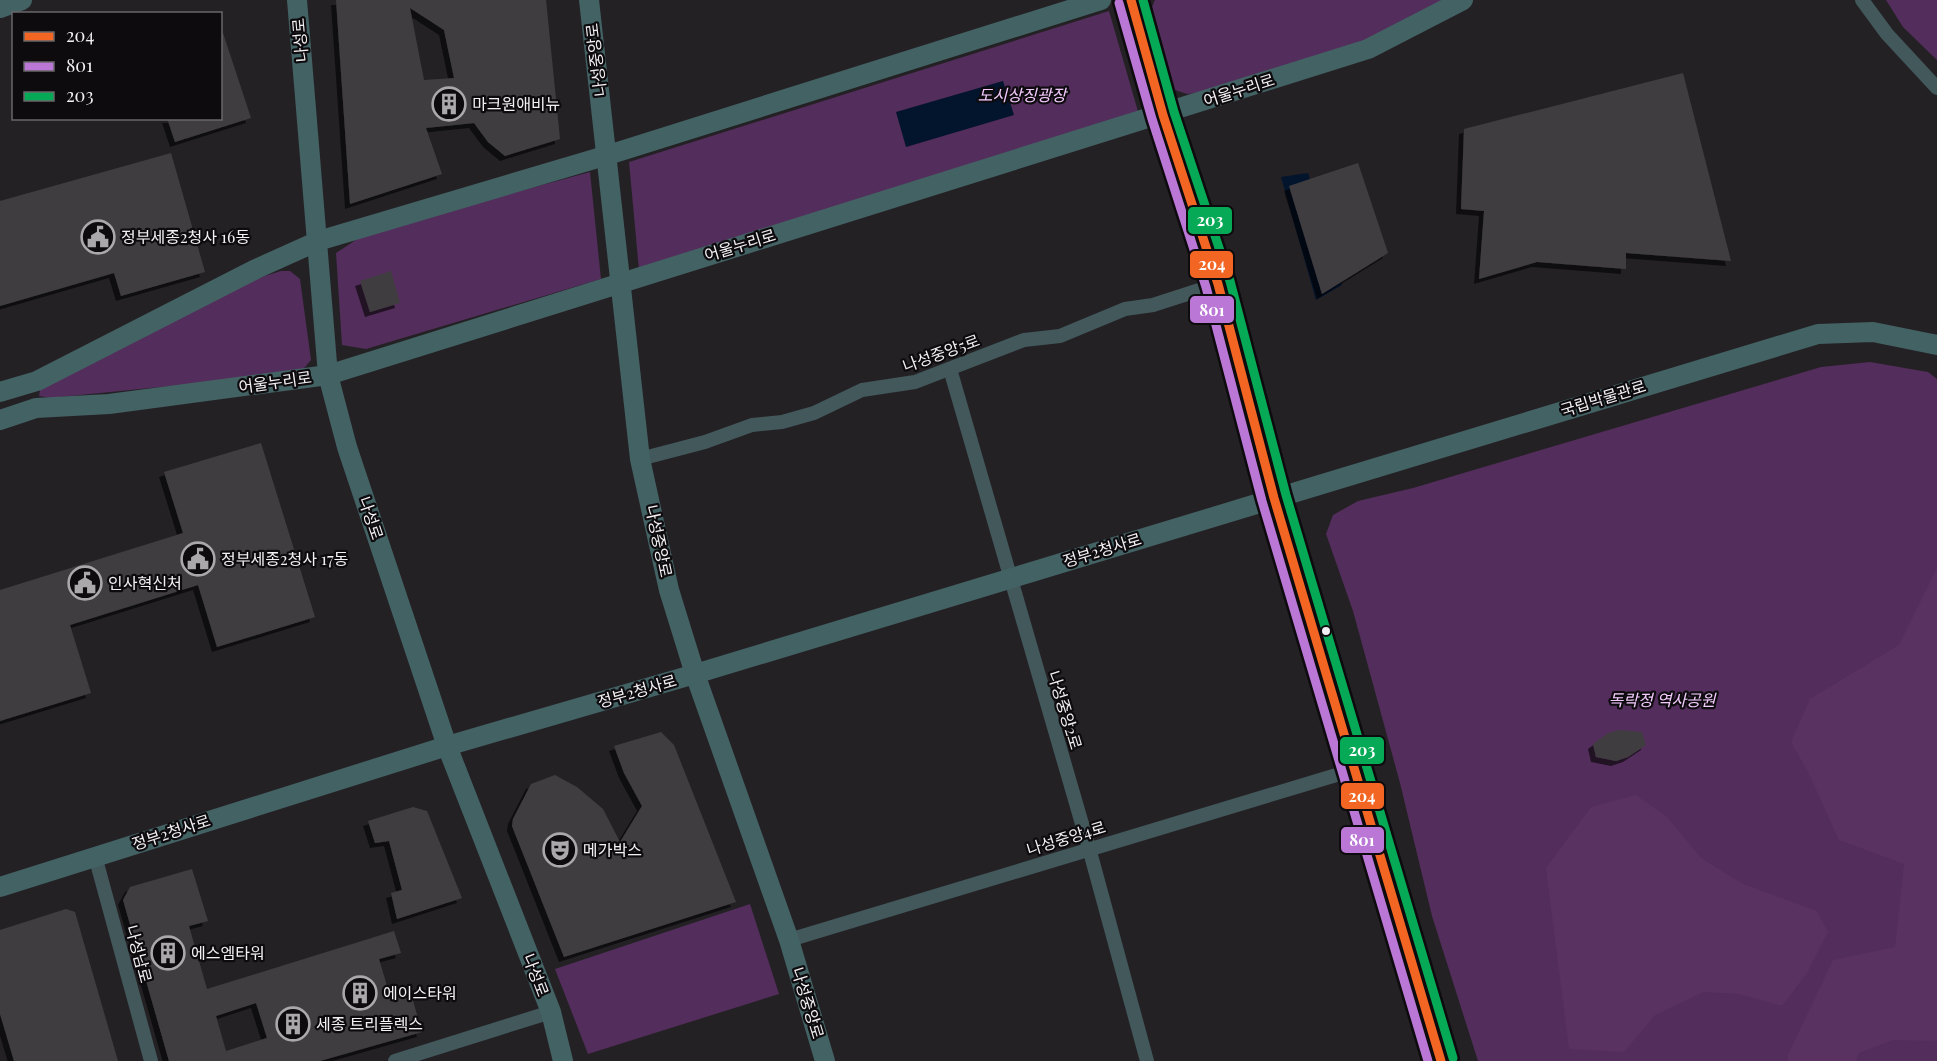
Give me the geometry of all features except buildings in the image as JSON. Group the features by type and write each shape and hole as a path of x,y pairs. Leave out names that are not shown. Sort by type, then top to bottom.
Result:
{"main road":[{"path":"1131,0 1163,115 1218,284 1274,498 1441,1061"}],"street":[{"path":"0,8 22,0"},
{"name":"나성로","path":"297,0 328,375 347,447 447,746 551,1012 563,1061"},
{"name":"나성중앙로","path":"589,0 623,282 640,459 669,590 695,674 789,940 825,1061"},
{"path":"0,392 46,376 256,269 318,241 608,155 1101,0"},
{"name":"어울누리로","path":"0,420 36,408 109,404 328,375 1368,49 1463,0"},
{"path":"1862,0 1887,34 1937,88"},
{"name":"나성중앙5로","path":"640,459 705,442 752,424 783,422 814,413 862,390 915,382 1024,340 1060,336 1125,309 1153,305 1218,284"},
{"name":"국립박물관로","path":"1274,498 1818,334 1873,332 1937,345"},
{"name":"나성중앙2로","path":"950,369 1089,848 1147,1061"},
{"name":"정부2청사로","path":"0,887 447,746 695,674 1274,498"},
{"name":"나성중앙4로","path":"789,940 1353,770"},
{"name":"나성남로","path":"95,856 151,1061"},
{"name":"나성로","path":"395,1061 551,1012"}],"green space":[{"path":"1155,0 1448,0 1372,41 1208,92 1187,94 1175,90 1152,7"},
{"path":"1886,0 1937,0 1937,60 1903,27"},
{"name":"도시상징광장","path":"1109,11 1139,115 639,270 629,162"},
{"path":"590,172 601,279 366,349 342,345 336,253 368,232"},
{"path":"281,271 290,271 300,279 311,360 300,373 50,398 39,396 40,390 255,279"},
{"name":"독락정 역사공원","path":"1870,362 1928,372 1937,379 1937,1061 1478,1061 1432,916 1400,783 1353,611 1326,534 1333,515 1358,501 1413,488 1821,367"},
{"path":"750,904 779,994 588,1054 555,969"}],"shaded area":[{"path":"1937,568 1937,1041 1893,1040 1859,1053 1856,1061 1788,1061 1788,1055 1833,960 1895,947 1904,864 1839,840 1808,772 1791,742 1810,699 1899,645"},
{"path":"1636,795 1667,817 1701,858 1743,884 1817,911 1828,932 1807,973 1782,1006 1739,994 1704,992 1655,1015 1624,1052 1569,1049 1546,868 1591,807"}],"water":[{"path":"1003,81 1014,115 906,147 896,112"},
{"path":"1308,173 1342,285 1316,300 1281,177"}],"transit line":[{"name":"204","path":"1131,0 1163,115 1218,284 1274,498 1441,1061"},
{"name":"203","path":"1143,0 1174,112 1230,281 1286,495 1453,1058"},
{"name":"801","path":"1119,3 1152,119 1206,287 1262,501 1428,1061"}],"place":[{"name":"마크원애비뉴","path":"449,104"},
{"name":"정부세종2청사 16동","path":"98,237"},
{"name":"정부세종2청사 17동","path":"198,559"},
{"name":"인사혁신처","path":"85,583"},
{"name":"메가박스","path":"560,850"},
{"name":"에스엠타워","path":"168,953"},
{"name":"에이스타워","path":"360,993"},
{"name":"세종 트리플렉스","path":"293,1024"}]}
